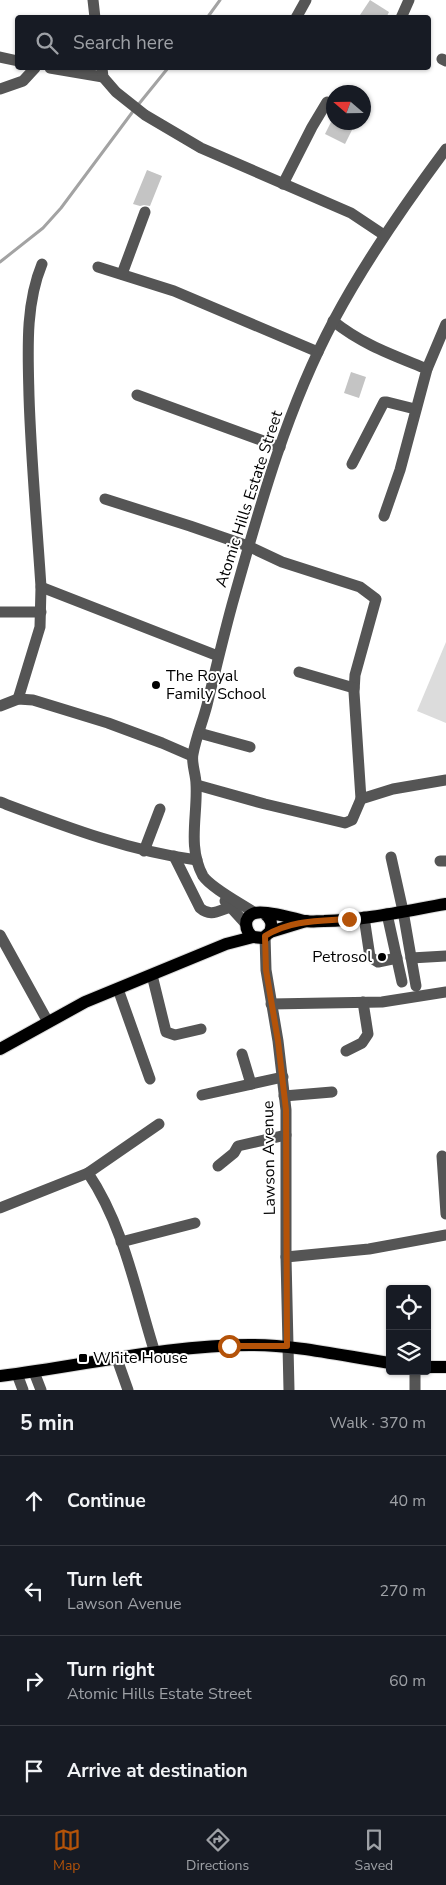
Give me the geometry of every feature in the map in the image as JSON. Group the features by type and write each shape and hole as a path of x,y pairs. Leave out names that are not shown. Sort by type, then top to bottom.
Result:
{"main road":[{"name":"Atomic Hills Estate Street","path":"256,933 306,921 364,917 446,904"},
{"name":"Atomic Hills Estate Street","path":"260,914 287,916 306,921"},
{"path":"0,1048 86,1002 256,933 271,920 260,914 249,917 256,933"},
{"path":"0,1376 155,1353 229,1346 287,1346 386,1362"},
{"path":"431,1366 446,1367"}],"street":[{"path":"94,0 96,15"},
{"path":"298,15 306,0"},
{"path":"402,15 409,0"},
{"path":"0,57 15,60"},
{"path":"0,89 23,81 33,70"},
{"path":"76,70 102,72 110,86 145,115 201,148 351,213 384,235"},
{"path":"283,184 312,126 326,104"},
{"name":"Atomic Hills Estate Street","path":"256,933 230,908 203,876 197,860 194,824 197,785 192,756 248,546 280,447 318,352 333,321 384,235 418,185 441,164 446,149"},
{"path":"122,274 145,212"},
{"path":"18,699 40,627 41,612 41,587 30,433 28,323 36,279 42,264"},
{"path":"98,267 182,294 318,352"},
{"path":"333,321 351,335 370,345 427,369"},
{"path":"384,516 400,470 427,369 446,324"},
{"path":"137,395 280,447"},
{"path":"352,464 384,402 415,409"},
{"path":"105,498 248,546 282,562 360,587 376,599 355,675 354,688 361,799 352,820 345,823 197,785"},
{"path":"41,587 218,656"},
{"path":"0,612 41,612"},
{"path":"299,672 354,688"},
{"path":"0,706 18,699 33,700 108,723 192,756"},
{"path":"199,733 250,747"},
{"path":"361,799 393,789 446,780"},
{"path":"0,802 76,830 144,851 197,860"},
{"path":"144,851 160,809"},
{"path":"174,856 200,908 210,914 230,908"},
{"path":"391,857 403,911 416,986"},
{"path":"189,887 203,876"},
{"name":"Atomic Hills Estate Street","path":"215,888 260,914"},
{"path":"387,914 402,982"},
{"path":"364,917 370,957 378,962 397,958"},
{"name":"Lawson Avenue","path":"256,933 266,970 283,1078 286,1135 289,1390"},
{"path":"0,935 48,1022"},
{"path":"411,958 446,956"},
{"path":"152,975 166,1032 175,1035 201,1029"},
{"path":"118,989 150,1079"},
{"path":"271,1004 382,1002 446,992"},
{"path":"346,1051 362,1043 368,1034 363,1002"},
{"path":"242,1054 251,1084"},
{"path":"202,1095 283,1078"},
{"path":"284,1096 332,1092"},
{"path":"0,1208 88,1173 159,1124"},
{"path":"218,1166 234,1153 238,1146 286,1135"},
{"path":"442,1156 446,1214"},
{"path":"88,1173 107,1208 121,1242 155,1353"},
{"path":"121,1242 195,1223"},
{"path":"286,1257 369,1249 446,1235"},
{"path":"117,1359 128,1390"},
{"path":"34,1372 41,1390"},
{"path":"17,1374 23,1390"},
{"path":"414,1390 415,1375"}],"shaded area":[{"path":"446,642 446,723 417,711"}],"building":[{"path":"370,0 389,12 388,15 360,15"},
{"path":"327,130 352,130 345,144 325,134"},
{"path":"147,170 162,176 150,206 133,204"},
{"path":"351,372 366,377 359,398 344,393"}],"waterway":[{"path":"209,15 220,0"},
{"path":"138,105 166,70"},
{"path":"0,262 43,228 61,208 134,110"}],"place":[{"name":"The Royal Family School","path":"156,685"},
{"name":"Petrosol","path":"382,957"},
{"name":"White House","path":"83,1358"}],"route":[{"path":"229,1346 287,1346 286,1110 278,1041 266,970 265,936 270,932 306,921 349,919"}]}
